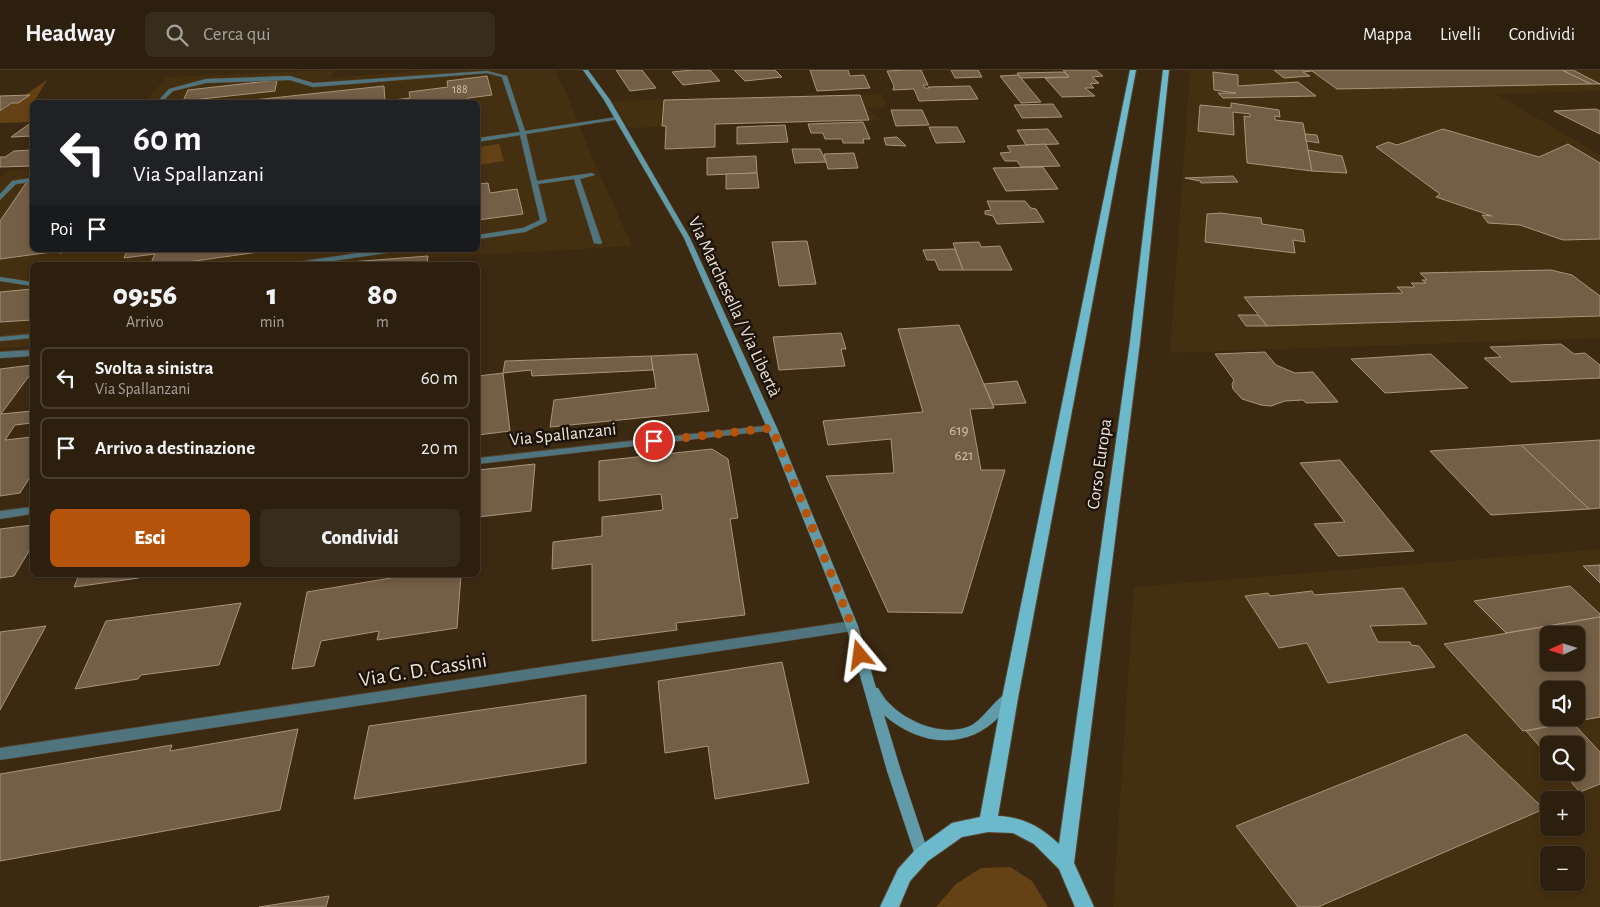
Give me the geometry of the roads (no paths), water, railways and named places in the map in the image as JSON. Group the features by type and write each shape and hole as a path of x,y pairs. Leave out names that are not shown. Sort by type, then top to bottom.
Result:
{"main road":[{"path":"988,824 1010,698 1133,70"},
{"name":"Corso Europa","path":"1065,863 1135,342 1166,70"},
{"path":"889,907 904,875 922,856 958,829 988,824 1015,825 1040,838 1065,863 1085,907"}],"street":[{"name":"Via Marchesella / Via Libertà","path":"586,70 607,100 687,238 772,428 852,626 894,771 922,856"},
{"path":"162,100 171,90 206,81 290,78 313,85 487,72 504,76 523,134 544,221 525,230 480,238"},
{"path":"480,140 617,119"},
{"path":"535,183 592,175"},
{"path":"576,177 598,243"},
{"path":"0,198 14,182 30,180"},
{"path":"311,262 379,252"},
{"path":"0,279 30,284"},
{"path":"0,339 30,336"},
{"path":"0,355 30,353"},
{"name":"Via Spallanzani","path":"480,461 772,428"},
{"path":"0,515 30,511"},
{"name":"Via G. D. Cassini","path":"0,754 852,626"},
{"path":"869,684 885,708 904,722 930,733 953,735 972,731 1010,698"}]}
